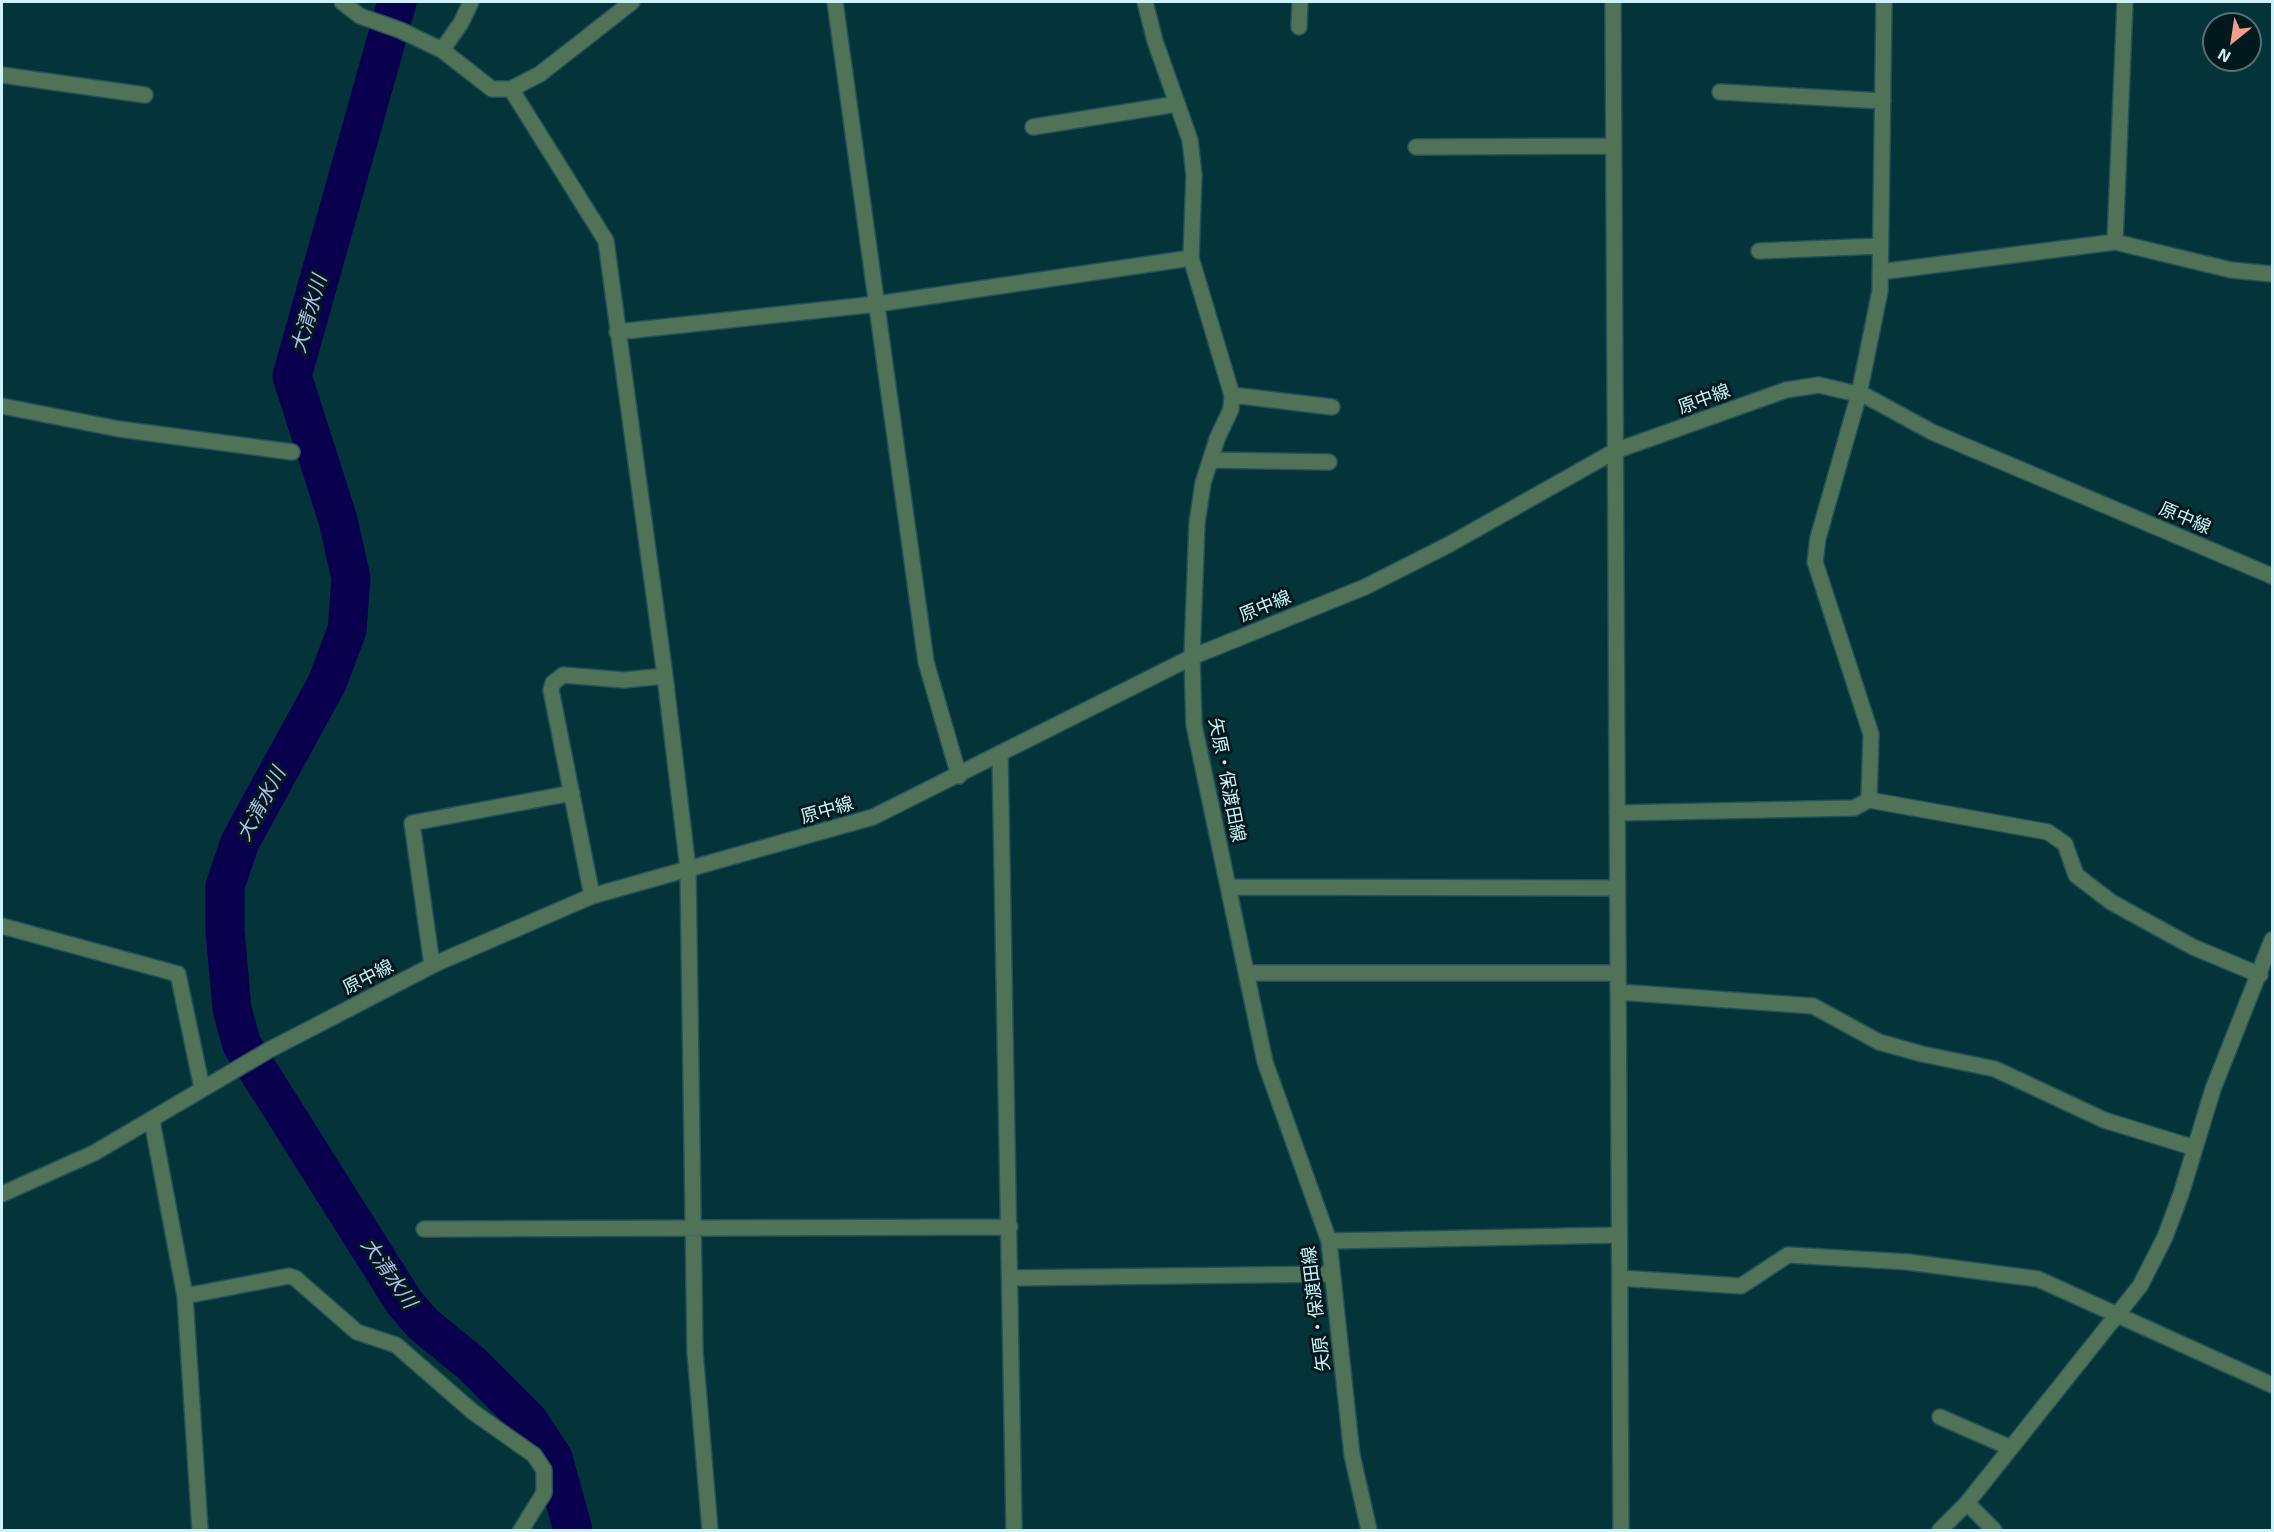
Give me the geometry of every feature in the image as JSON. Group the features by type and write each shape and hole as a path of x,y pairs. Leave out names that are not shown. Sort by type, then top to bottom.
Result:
{"street":[{"path":"342,2 360,16 399,30 442,50 492,89 511,89 540,74 632,2"},
{"path":"442,50 461,23 471,2"},
{"path":"835,2 926,662 959,776"},
{"path":"1145,2 1155,41 1190,140 1194,175 1191,258 1232,395 1332,407"},
{"path":"1299,27 1300,2"},
{"path":"1613,2 1621,1530"},
{"path":"1869,800 1871,734 1815,562 1818,538 1859,394 1880,291 1884,2"},
{"path":"2115,242 2125,2"},
{"path":"2,75 146,95"},
{"path":"511,89 606,241 665,676 688,869 695,1352 710,1530"},
{"path":"1720,92 1882,101"},
{"path":"1033,127 1177,104"},
{"path":"1416,147 1614,146"},
{"path":"1880,272 2115,242 2231,270 2272,274"},
{"path":"1759,251 1880,246"},
{"path":"617,332 877,304 1191,258"},
{"name":"原中線","path":"202,1088 269,1050 432,965 592,896 873,817 959,776 1000,753 1192,657 1365,587 1450,544 1615,451 1786,390 1819,385 1859,394 1932,432 2272,576"},
{"name":"矢原・保渡田線","path":"1232,395 1231,409 1203,483 1197,523 1192,657 1194,725 1265,1062 1329,1241 1352,1455 1369,1530"},
{"path":"2,406 119,429 292,452"},
{"path":"1210,460 1329,462"},
{"path":"592,896 551,690 553,683 563,675 624,680 665,676"},
{"path":"1000,753 1014,1530"},
{"path":"432,965 412,824 572,793"},
{"path":"1617,813 1854,808 1869,800 2048,832 2065,844 2076,874 2111,902 2193,947 2260,975"},
{"path":"1228,887 1617,888"},
{"path":"2,926 178,974 202,1088 152,1121 94,1153 2,1194"},
{"path":"1940,1530 1967,1503 2140,1286 2165,1238 2213,1089 2272,940"},
{"path":"1246,973 1618,973"},
{"path":"1618,992 1813,1006 1879,1042 1995,1069 2104,1120 2195,1148"},
{"path":"152,1121 185,1296 200,1530"},
{"path":"424,1229 1010,1227"},
{"path":"1329,1241 1619,1235"},
{"path":"1620,1278 1741,1287 1788,1255 1908,1262 2038,1280 2119,1314 2272,1385"},
{"path":"1010,1278 1332,1274"},
{"path":"185,1296 289,1276 296,1278 357,1332 396,1345 473,1412 534,1455 544,1470 544,1493 521,1530"},
{"path":"1940,1417 2011,1448"},
{"path":"1967,1503 1994,1530"}],"waterway":[{"name":"大清水川","path":"397,2 292,376 338,520 351,578 347,630 327,683 240,842 225,886 225,931 232,1009 242,1045 404,1302 423,1324 472,1364 528,1420 553,1458 573,1530"}]}
